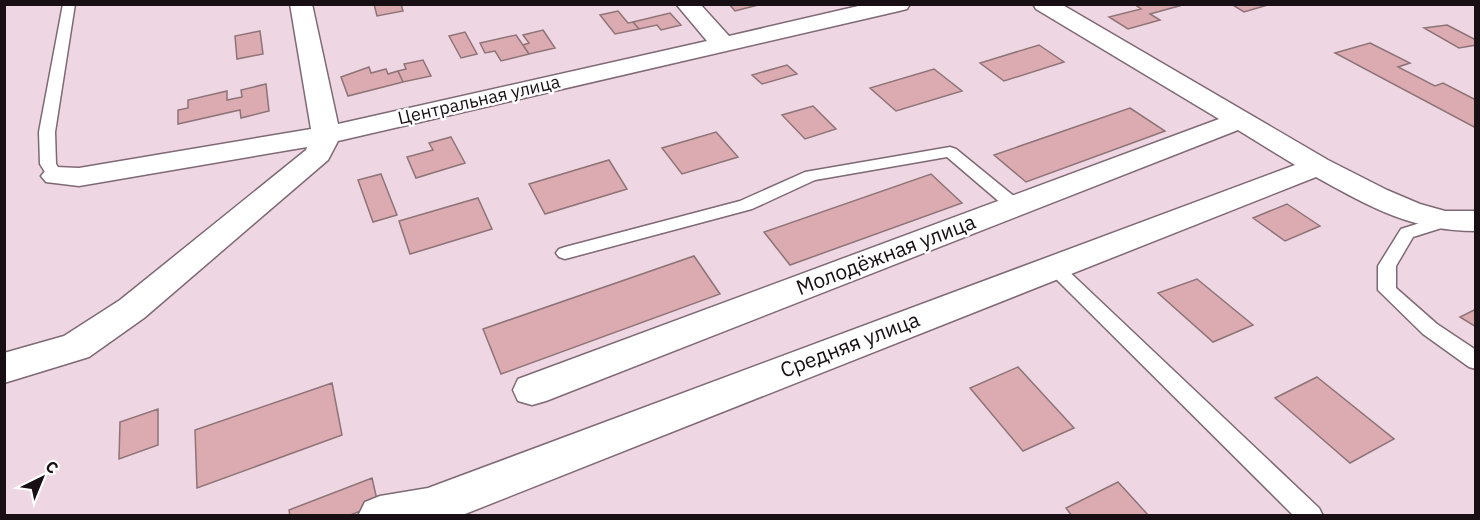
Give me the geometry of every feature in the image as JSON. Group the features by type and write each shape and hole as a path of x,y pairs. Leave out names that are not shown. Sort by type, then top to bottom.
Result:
{"street":[{"path":"4,368 76,347 132,309 318,154 326,135 301,4"},
{"path":"687,4 724,45"},
{"name":"Центральная улица","path":"56,176 79,177 326,135 898,4"},
{"path":"1044,4 1318,166 1410,212 1445,221 1476,221"},
{"name":"Молодёжная улица","path":"532,390 1240,120"},
{"name":"Средняя улица","path":"380,516 386,513 430,512 1318,166"}],"lane":[{"path":"56,176 48,164 47,132 69,4"},
{"path":"565,253 746,205 811,176 950,152 1015,206"},
{"path":"1445,221 1407,233 1387,266 1387,290 1430,329 1476,360"},
{"path":"1054,267 1311,516"}],"building":[{"path":"374,4 401,4 403,11 377,16"},
{"path":"729,4 762,4 735,11"},
{"path":"1134,4 1175,4 1179,6 1150,14 1160,20 1128,29 1109,17 1141,9"},
{"path":"1231,4 1271,4 1244,12"},
{"path":"618,11 628,23 633,22 639,29 615,34 600,15"},
{"path":"670,13 681,25 661,30 657,25 639,29 633,22"},
{"path":"1447,25 1476,40 1476,45 1459,48 1424,28"},
{"path":"543,30 555,48 529,54 523,45 529,43 523,35"},
{"path":"260,31 263,54 237,59 235,36"},
{"path":"465,32 477,54 461,58 449,36"},
{"path":"516,35 529,54 501,61 495,51 485,53 480,43"},
{"path":"1370,43 1410,63 1398,67 1435,86 1443,83 1476,100 1476,128 1335,53"},
{"path":"1039,45 1064,62 1004,81 980,63"},
{"path":"423,60 431,76 403,82 398,71 406,69 404,64"},
{"path":"787,65 797,74 762,84 752,75"},
{"path":"369,67 371,73 386,69 388,74 398,71 403,82 348,96 341,77"},
{"path":"934,69 962,91 896,111 870,88"},
{"path":"266,84 269,111 241,118 240,110 178,124 178,110 188,108 188,100 227,91 227,100 242,97 241,90"},
{"path":"813,106 836,129 805,139 782,115"},
{"path":"1130,108 1165,131 1026,182 994,155"},
{"path":"716,132 738,157 682,174 662,148"},
{"path":"451,137 465,163 416,178 407,157 433,150 429,143"},
{"path":"609,160 627,189 545,214 529,184"},
{"path":"381,174 397,215 373,222 358,180"},
{"path":"931,174 962,203 790,265 764,232"},
{"path":"478,198 492,229 410,254 399,221"},
{"path":"1287,204 1320,226 1285,241 1253,218"},
{"path":"694,256 720,294 501,374 483,329"},
{"path":"1197,279 1253,325 1213,342 1158,293"},
{"path":"1476,309 1476,327 1460,317"},
{"path":"1018,367 1074,428 1023,451 970,388"},
{"path":"1317,377 1394,439 1350,463 1275,398"},
{"path":"332,383 342,435 197,488 195,430"},
{"path":"158,409 158,445 119,459 120,422"},
{"path":"372,478 378,504 348,516 290,516 289,510"},
{"path":"1118,482 1149,516 1072,516 1066,508"}]}
